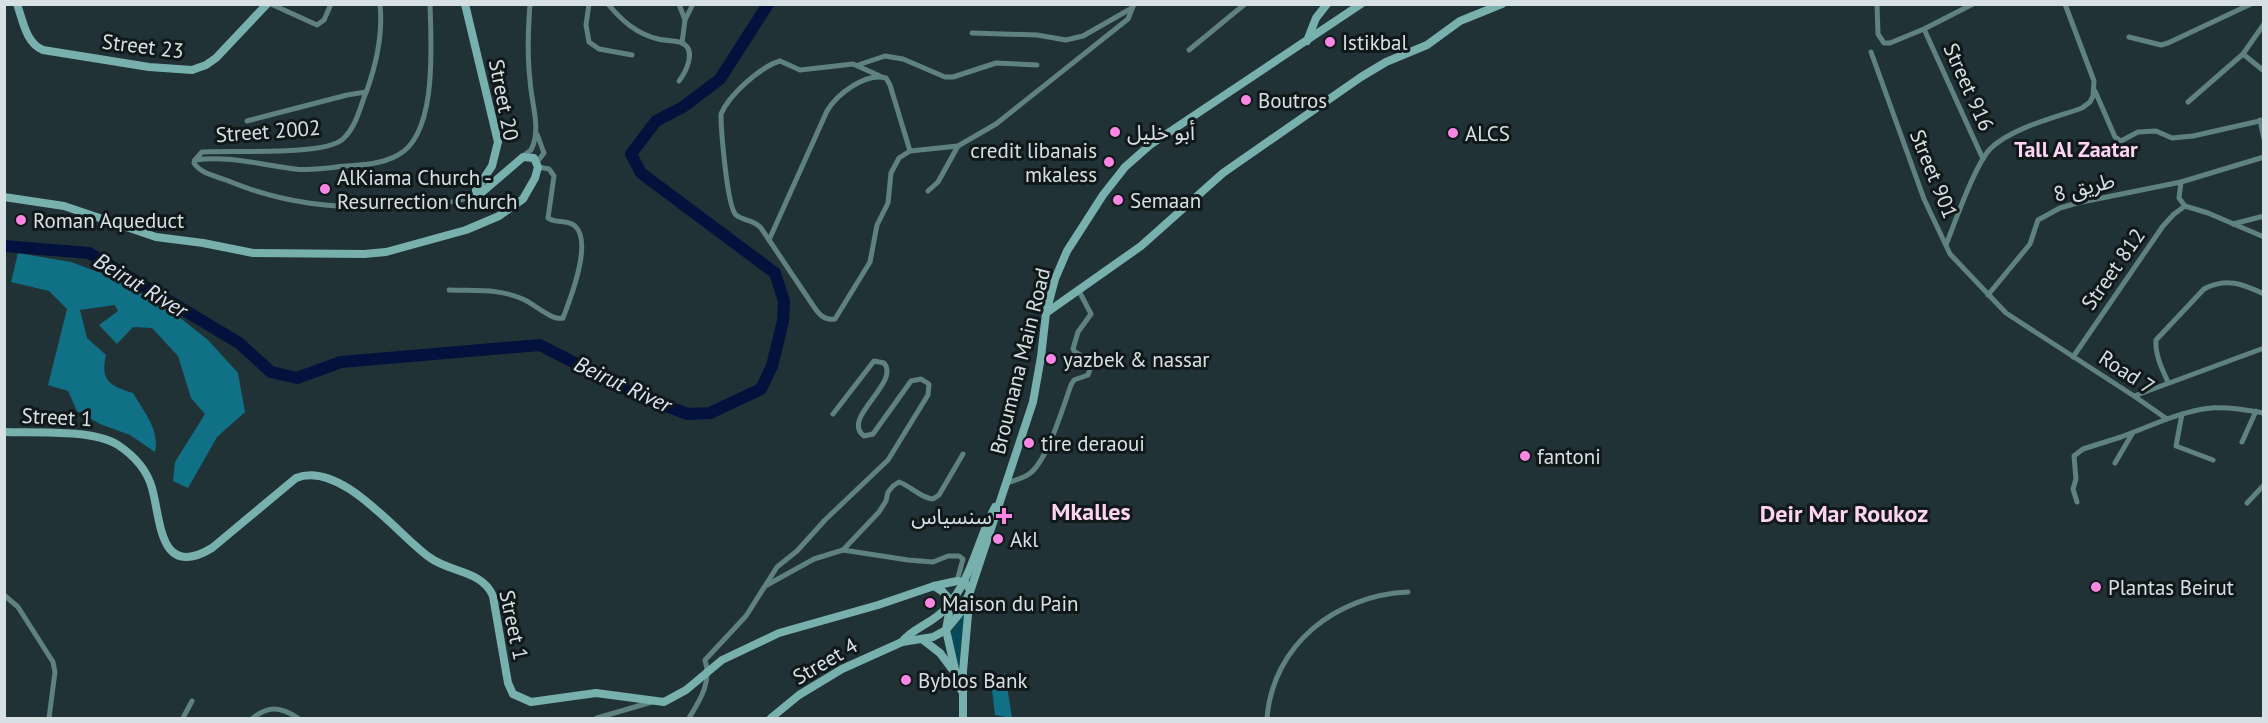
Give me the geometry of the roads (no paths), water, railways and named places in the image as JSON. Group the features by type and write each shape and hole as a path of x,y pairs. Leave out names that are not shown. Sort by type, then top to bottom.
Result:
{"street":[{"name":"Street 23","path":"17,4 29,37 36,46 43,50 149,67 185,70 199,68 211,62 269,4"},
{"path":"269,4 317,24 324,20 331,4"},
{"name":"Street 2002","path":"380,4 382,18 375,68 352,127 338,142 325,146 282,150 202,152 195,160 195,166 201,171 264,195 309,205 418,206 464,200 478,192"},
{"path":"195,160 237,159 297,169 366,165 399,154 408,147 425,116 430,81 430,4"},
{"name":"Street 20","path":"465,4 498,142 492,166 478,192"},
{"path":"4,197 64,206 156,237 253,253 364,254 386,252 466,230 499,216 523,198 535,178 544,153 536,132 529,72 530,4"},
{"path":"589,4 586,26 589,42 599,49 632,55"},
{"path":"609,4 627,24 638,31 661,40 682,44 686,48 689,59 679,81"},
{"path":"679,4 685,20"},
{"path":"682,44 685,20 693,4"},
{"path":"1189,50 1245,4"},
{"path":"1306,41 1316,18 1327,4"},
{"name":"Broumana Main Road","path":"963,718 970,592 1033,402 1046,313 1055,279 1067,251 1091,212 1125,167 1150,145 1361,4"},
{"path":"1046,313 1141,246 1223,173 1360,77 1386,62 1427,45 1460,21 1502,4"},
{"path":"1877,4 1877,28 1882,41 1893,42 1973,4"},
{"path":"2065,4 2094,81 2095,91 2116,139 2121,141 2138,132 2156,131 2172,138 2182,137 2262,120 2264,139"},
{"path":"2129,37 2161,45 2168,44 2251,4"},
{"path":"972,33 1037,35 1066,40 1083,36 1118,18 1133,6"},
{"path":"910,151 886,78 856,65 842,64 800,70 783,61 778,61 751,79 722,111 726,181 730,204 736,215 758,224 819,315 827,319 835,319 870,262 878,225 888,203 891,172 899,158 910,151 958,146 1011,113 1116,30 1128,19 1133,6"},
{"path":"2188,102 2244,54 2264,24"},
{"name":"Street 916","path":"1924,29 1983,159"},
{"name":"Street 901","path":"1871,52 1924,199 1950,254 1988,295"},
{"path":"2244,54 2264,71"},
{"path":"856,65 885,56 903,59 953,77 996,63 1037,65"},
{"path":"769,240 832,102 848,89 880,76"},
{"path":"1946,245 1983,159 1992,148 2011,135 2086,105 2095,91"},
{"path":"247,122 346,95 366,92"},
{"path":"478,192 498,180 518,159 531,150 536,132"},
{"path":"928,191 938,182 958,146"},
{"path":"449,290 503,292 537,306 556,319 563,318 580,266 580,237 575,226 566,222 551,221 548,218 554,176 549,169 538,165 530,156 518,159"},
{"name":"طريق 8","path":"1988,295 2030,244 2035,224 2046,214 2060,208 2181,182 2264,157"},
{"path":"2181,182 2179,198 2185,206 2208,213 2264,237"},
{"name":"Street 812","path":"2073,357 2168,219 2185,206"},
{"path":"2233,225 2264,216"},
{"path":"2168,382 2156,351 2156,340 2204,289 2229,282 2242,284 2264,294"},
{"path":"1006,483 1030,473 1037,465 1056,427 1071,385 1074,380 1088,375 1092,364 1073,349 1078,332 1091,314 1077,289"},
{"name":"Road 7","path":"1988,295 2006,313 2166,419 2194,409 2218,407 2264,413"},
{"path":"2134,396 2264,348"},
{"path":"688,718 706,687 709,670 705,660 707,656 721,645 746,616 777,567 797,551 825,520 888,460 928,395 929,384 921,379 911,381 873,434 864,436 858,428 860,420 888,371 884,363 874,361 833,414"},
{"path":"2242,442 2256,411"},
{"path":"2182,414 2176,447 2213,460"},
{"path":"2077,501 2073,489 2076,479 2074,456 2083,449 2133,433 2166,419"},
{"name":"Street 1","path":"4,432 96,436 117,445 138,462 147,476 152,487 164,543 173,553 185,556 203,554 212,548 296,478 309,474 326,478 367,503 429,558 486,584 494,596 508,683 513,694 531,702 596,693 664,702 686,690 722,660 779,633 878,605 934,586 961,582"},
{"path":"2115,463 2133,433"},
{"path":"843,550 879,512 893,486 898,482 905,484 925,498 933,499 939,495 963,454"},
{"path":"2247,503 2264,485"},
{"path":"902,642 907,635 937,618 951,601 1000,500"},
{"path":"766,585 814,559 843,550 933,562 948,556 959,555 963,559 961,582 970,592 960,613 939,635 902,642"},
{"path":"934,586 951,601"},
{"path":"1267,718 1269,699 1277,679 1293,649 1306,634 1332,613 1347,605 1369,597 1408,592"},
{"path":"4,595 18,607 53,662 55,672 49,718"},
{"path":"951,601 946,630 963,694"},
{"path":"921,639 940,653 956,674"},
{"name":"Street 4","path":"771,718 799,696 842,669 902,642"},
{"path":"183,718 192,701"},
{"path":"597,718 652,702"},
{"path":"253,718 267,709 285,710 298,718"}],"waterway":[{"name":"Beirut River","path":"4,246 89,253 239,343 271,372 297,378 341,362 540,345 639,396 688,414 710,413 761,389 772,366 783,321 784,301 775,273 641,173 631,154 656,121 683,107 720,79 768,4"}],"place":[{"name":"Istikbal","path":"1330,42"},
{"name":"Boutros","path":"1246,100"},
{"name":"أبو خليل","path":"1115,132"},
{"name":"ALCS","path":"1453,133"},
{"name":"credit libanais mkaless","path":"1109,162"},
{"name":"AlKiama Church - Resurrection Church","path":"325,189"},
{"name":"Semaan","path":"1118,200"},
{"name":"Roman Aqueduct","path":"21,220"},
{"name":"yazbek & nassar","path":"1051,359"},
{"name":"tire deraoui","path":"1029,443"},
{"name":"fantoni","path":"1525,456"},
{"name":"سنسياس","path":"1004,516"},
{"name":"Akl","path":"998,539"},
{"name":"Plantas Beirut","path":"2096,587"},
{"name":"Maison du Pain","path":"930,603"},
{"name":"Byblos Bank","path":"906,680"}],"district":[{"name":"Tall Al Zaatar","path":"2076,149"},
{"name":"Mkalles","path":"1091,511"},
{"name":"Deir Mar Roukoz","path":"1844,513"}]}
